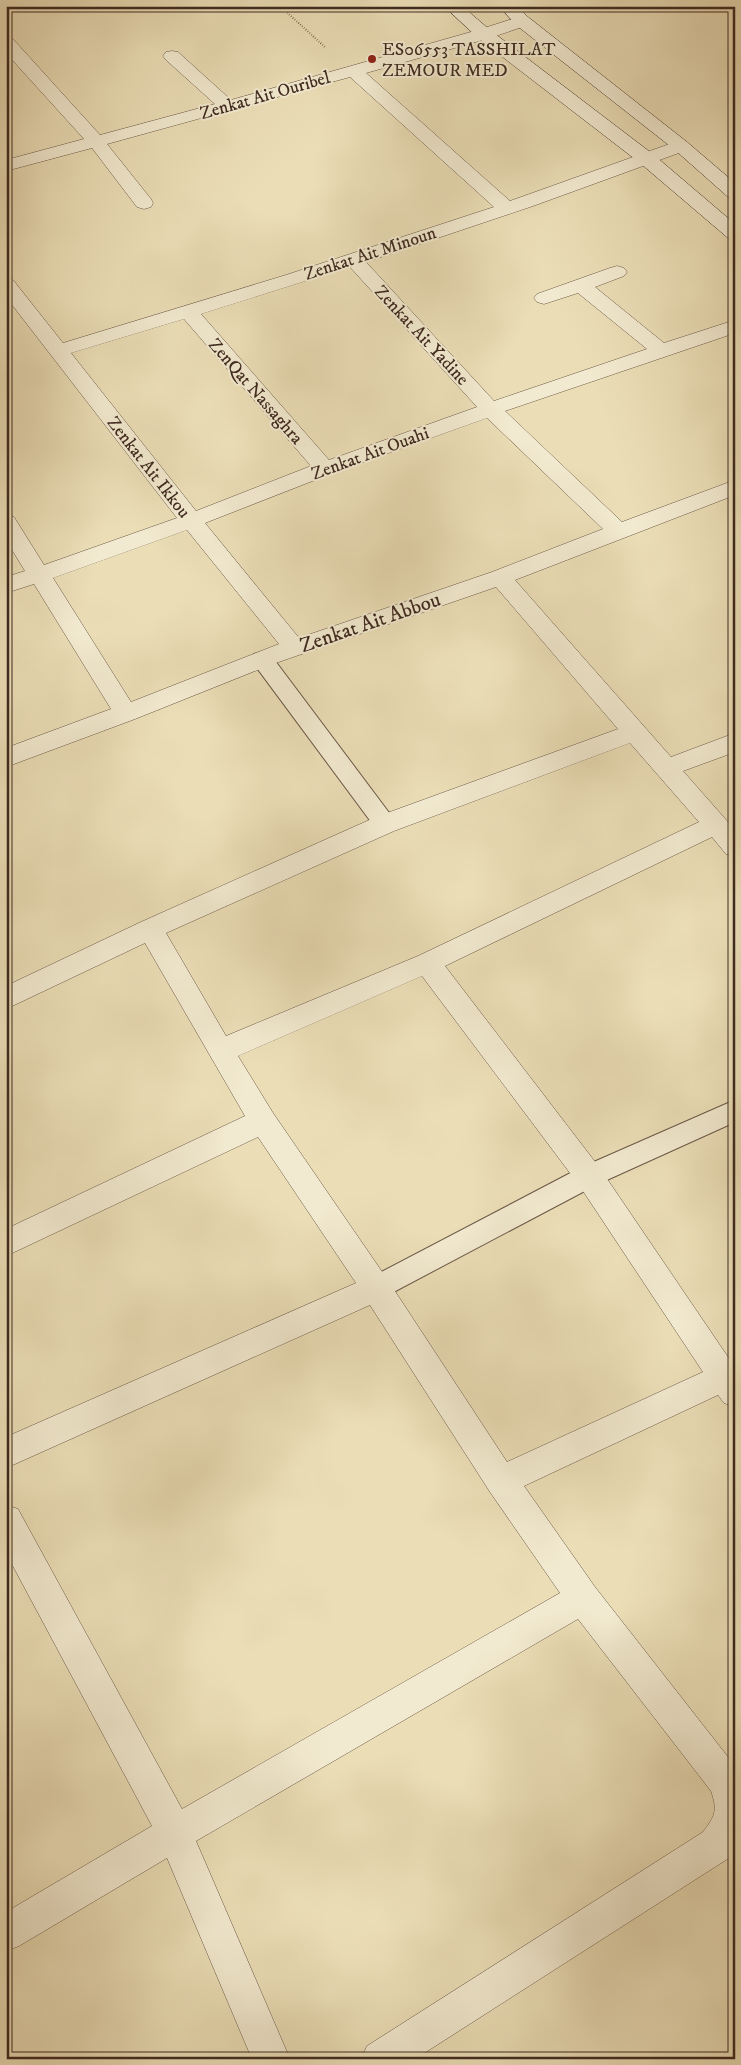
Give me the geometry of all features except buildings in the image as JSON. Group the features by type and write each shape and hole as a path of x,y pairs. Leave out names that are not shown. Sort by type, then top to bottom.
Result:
{"street":[{"path":"452,6 484,34 647,159 735,234"},
{"path":"507,6 522,21 681,146 735,193"},
{"name":"Zenkat Ait Ouribel","path":"6,166 228,106 484,34 522,21"},
{"path":"6,42 96,142 144,203"},
{"path":"172,56 228,106"},
{"path":"352,70 508,208"},
{"name":"Zenkat Ait Minoun","path":"57,350 188,312 352,260 508,208 681,146"},
{"name":"Zenkat Ait Yadine","path":"352,260 492,410 618,531"},
{"path":"544,298 617,272"},
{"name":"Zenkat Ait Ikkou","path":"6,284 295,648"},
{"path":"582,285 662,351"},
{"name":"ZenQat Nassaghra","path":"188,312 325,469"},
{"name":"Zenkat Ait Ouahi","path":"6,585 41,575 325,469 735,326"},
{"name":"Zenkat Ait Abbou","path":"6,758 126,714 262,659 500,576 735,487"},
{"path":"6,522 41,575 126,714"},
{"path":"500,576 735,847"},
{"path":"6,998 150,929 385,824 636,732"},
{"path":"667,768 735,742"},
{"path":"220,1051 427,963 715,825"},
{"path":"150,929 220,1051 263,1121 376,1288 501,1481 583,1598 723,1779 733,1802 732,1829 716,1845 380,2059"},
{"path":"427,963 589,1176 731,1381 501,1481"},
{"path":"6,1243 263,1121"},
{"path":"6,1453 376,1288"},
{"path":"6,1520 175,1833 271,2059"},
{"path":"6,1933 175,1833 583,1598"}],"lane":[{"path":"262,659 385,824"},
{"path":"376,1288 589,1176 735,1110"}],"path":[{"path":"280,6 352,70"}],"place":[{"name":"ES06553 TASSHILAT ZEMOUR MED","path":"372,59"}]}
